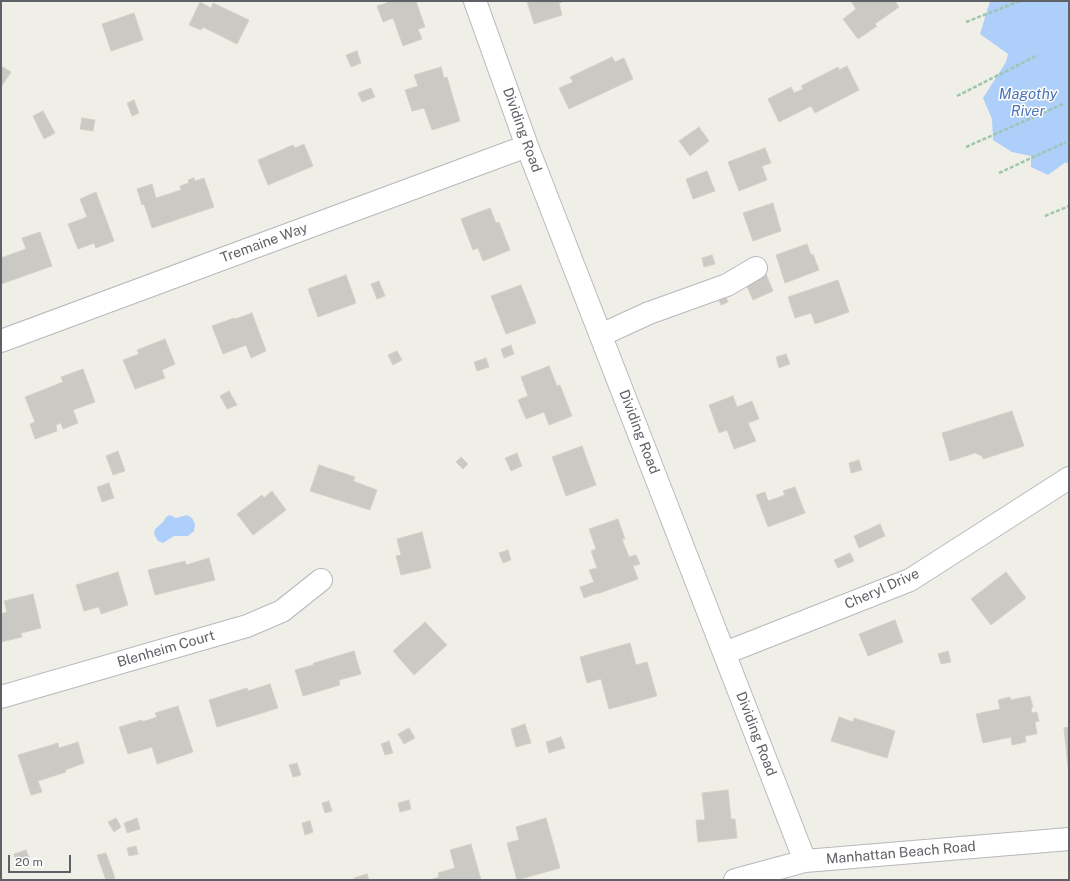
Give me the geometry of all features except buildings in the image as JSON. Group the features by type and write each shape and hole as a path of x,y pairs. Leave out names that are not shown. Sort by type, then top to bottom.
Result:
{"street":[{"name":"Dividing Road","path":"475,1 527,146 805,861"},
{"name":"Tremaine Way","path":"1,341 527,146"},
{"path":"601,335 649,313 727,285 756,268"},
{"name":"Cheryl Drive","path":"725,654 910,580 1069,478"},
{"name":"Blenheim Court","path":"1,697 247,626 282,611 321,580"},
{"name":"Manhattan Beach Road","path":"735,880 805,861 1069,839"}],"path":[{"path":"966,22 1020,1"},
{"path":"957,96 1038,55"},
{"path":"966,147 1064,104"},
{"path":"999,173 1066,142"},
{"path":"1046,216 1069,206"}],"water":[{"name":"Magothy River","path":"990,1 1069,1 1069,165 1066,162 1048,175 1031,167 1031,156 1012,152 993,140 992,119 983,98 1006,62 1008,54 980,34"},
{"path":"170,515 176,518 187,515 192,518 195,524 194,531 188,536 174,536 163,543 158,541 154,534 155,529 166,517"}]}
